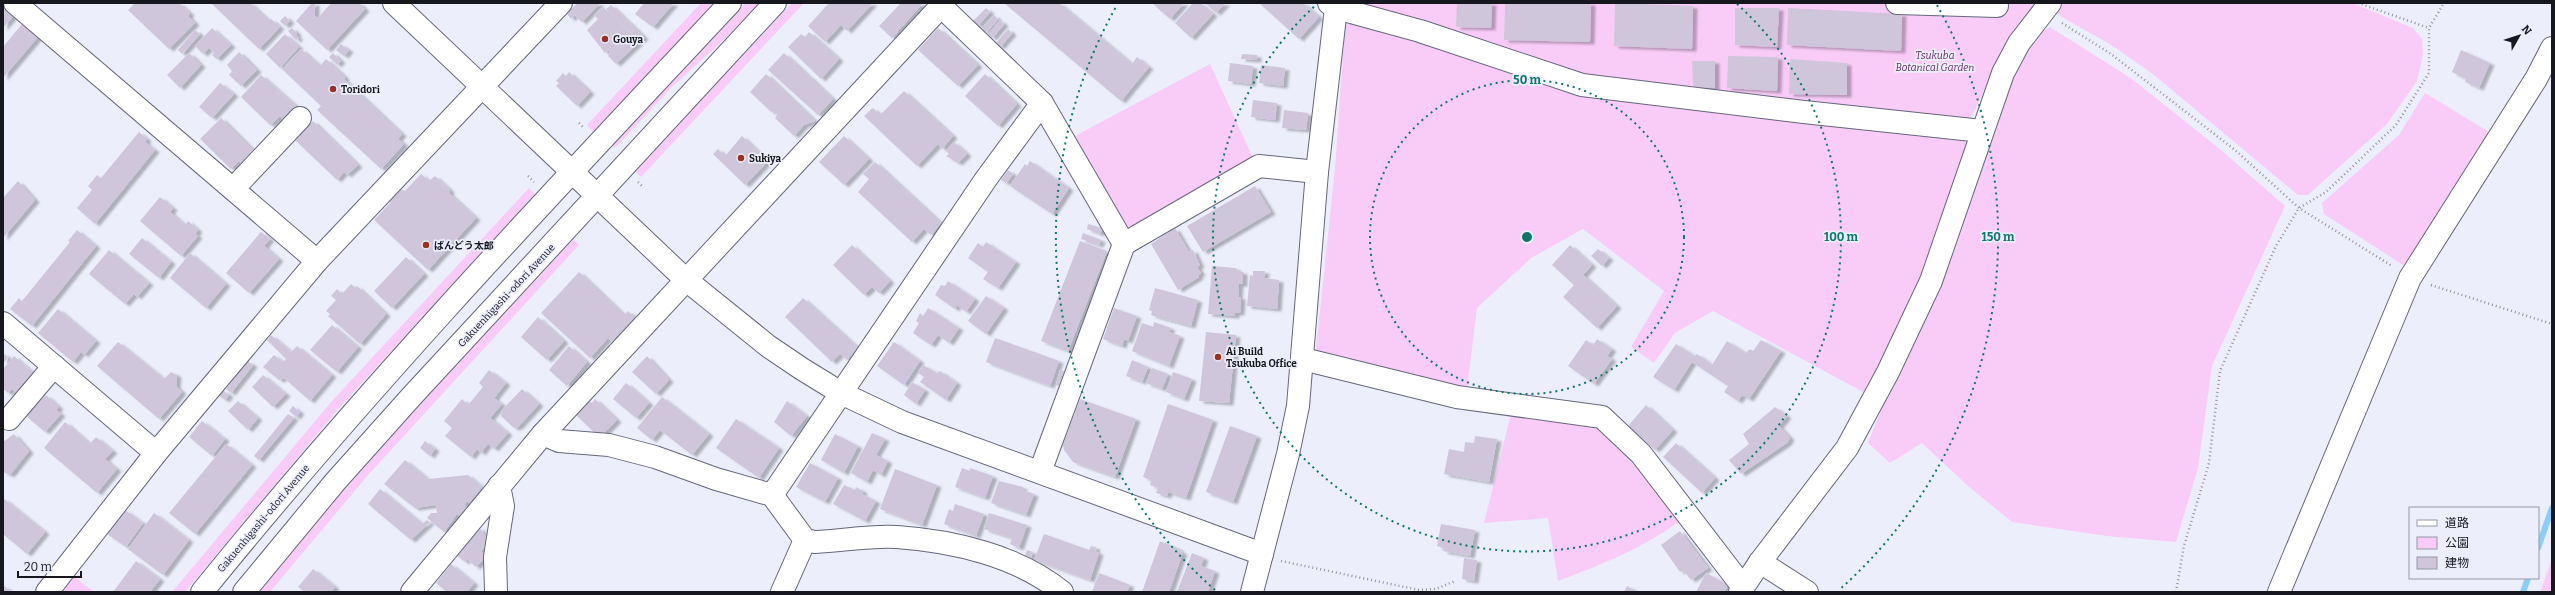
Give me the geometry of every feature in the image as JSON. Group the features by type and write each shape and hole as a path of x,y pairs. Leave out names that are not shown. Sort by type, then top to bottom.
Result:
{"street":[{"path":"15,3 317,261"},
{"path":"394,3 685,278 768,346 841,393 902,422 1262,554"},
{"path":"47,592 156,453 317,261 561,3"},
{"name":"Gakuenhigashi-odori Avenue","path":"202,592 312,459 388,372 572,171 730,3"},
{"name":"Gakuenhigashi-odori Avenue","path":"244,592 375,437 775,3"},
{"path":"1897,3 1997,4"},
{"path":"412,592 543,434 685,278 942,5 1042,103 1124,244"},
{"path":"1252,592 1288,454 1298,406 1317,172 1333,6 1420,31 1582,85 1804,112 1982,131"},
{"path":"1303,359 1457,397 1602,417 1641,454 1742,590 1760,562 1847,448 1888,372 1931,280 2003,73 2019,42 2046,7"},
{"path":"2279,592 2410,278 2536,79 2552,48"},
{"path":"772,495 986,179 1042,103"},
{"path":"232,189 300,118"},
{"path":"1040,472 1124,244 1259,166 1317,172"},
{"path":"3,323 156,453"},
{"path":"9,419 54,366"},
{"path":"543,434 567,442 609,445 655,457 716,479 772,495 805,540 815,542 896,537 959,546 1027,568 1062,592"},
{"path":"496,592 495,557 503,506 499,486"},
{"path":"782,592 805,540"},
{"path":"1760,562 1806,592"}],"path":[{"path":"2358,3 2429,28"},
{"path":"2176,592 2184,546 2209,463 2220,371 2276,246 2299,208 2326,192 2396,125 2429,73 2429,28 2444,3"},
{"path":"2046,7 2117,59 2235,150 2299,208 2410,278 2552,324"},
{"path":"1262,554 1276,560 1419,590 1436,589 1455,581"}],"green space":[{"path":"701,3 714,3 593,132 587,125"},
{"path":"746,3 759,3 730,34 672,87 615,148 612,145"},
{"path":"792,3 804,3 641,177 635,170"},
{"name":"Tsukuba Botanical Garden","path":"1359,3 2036,3 2012,34 1969,122 1581,76"},
{"path":"2064,3 2352,3 2413,28 2422,39 2423,54 2417,81 2387,124 2308,195 2298,195 2154,75 2113,46 2060,16 2056,10"},
{"path":"1352,21 1580,95 1962,139 1968,144 1924,275 1867,394 1713,311 1675,333 1654,363 1631,347 1664,291 1583,229 1531,258 1477,308 1467,389 1324,356 1316,350 1335,168 1345,26"},
{"path":"2050,27 2132,79 2221,150 2285,206 2212,366 2198,468 2176,542 2107,536 2012,522 1968,486 1922,443 1890,463 1868,443 2024,53 2042,32"},
{"path":"1210,64 1253,158 1135,228 1124,225 1075,136"},
{"path":"2425,93 2494,135 2413,262 2403,265 2324,214 2322,203 2399,135"},
{"path":"529,188 535,194 340,407 185,592 172,592 332,401"},
{"path":"572,238 579,245 369,474 270,592 258,592 373,457"},
{"path":"1511,414 1600,423 1641,460 1680,521 1666,531 1636,548 1590,569 1558,581 1548,518 1484,523"},
{"path":"2552,559 2552,592 2540,592"},
{"path":"71,574 94,592 57,592"}],"building":[{"path":"135,3 179,3 190,13 188,16 195,23 169,49 128,10"},
{"path":"211,3 250,3 269,21 271,19 280,27 259,49"},
{"path":"312,3 315,3 315,16 318,18 331,3 359,3 365,9 327,50 296,21"},
{"path":"577,3 600,3 582,22 574,15 571,19 567,14"},
{"path":"644,3 674,3 653,27 635,14"},
{"path":"829,3 873,3 847,31 841,25 825,42 808,26"},
{"path":"901,3 923,3 892,38 879,26"},
{"path":"1004,3 1059,3 1132,64 1137,57 1149,67 1121,101"},
{"path":"1152,3 1184,3 1170,19"},
{"path":"1193,3 1200,3 1213,14 1191,38 1175,23"},
{"path":"1205,3 1226,3 1216,13"},
{"path":"1259,3 1303,3 1319,17 1299,39"},
{"path":"1457,3 1492,3 1491,28 1456,27"},
{"path":"1505,3 1591,3 1590,42 1504,40"},
{"path":"1615,3 1693,6 1692,49 1614,46"},
{"path":"611,5 644,37 640,41 606,9"},
{"path":"603,7 639,42 616,64 608,56 610,52 608,50 605,53 587,30 598,19 594,15"},
{"path":"3,8 13,16 3,28"},
{"path":"986,8 990,12 978,26 973,21"},
{"path":"1735,8 1779,8 1777,47 1735,45"},
{"path":"1788,8 1902,14 1901,51 1787,45"},
{"path":"994,15 998,19 986,33 981,29"},
{"path":"285,16 290,21 285,26 280,21"},
{"path":"1000,20 1004,24 992,38 988,34"},
{"path":"22,24 38,37 3,78 3,47"},
{"path":"212,28 231,45 217,59 212,55 214,52 209,48 203,54 195,46"},
{"path":"292,28 297,33 296,35 299,38 296,40 288,31"},
{"path":"938,28 978,65 958,86 918,50"},
{"path":"1008,29 1012,33 1000,47 996,43"},
{"path":"195,30 200,34 182,54 178,50"},
{"path":"809,32 839,59 821,79 788,47 801,34 805,37"},
{"path":"285,34 299,47 280,68 266,54"},
{"path":"341,44 349,50 344,56 336,50"},
{"path":"301,49 320,66 326,59 345,77 344,79 402,134 398,139 404,144 381,169 317,110 321,106 282,69"},
{"path":"2461,50 2490,63 2479,88 2465,82 2466,79 2452,72"},
{"path":"239,52 257,70 241,86 229,75 232,71 227,65"},
{"path":"189,53 201,65 180,88 167,75"},
{"path":"333,53 341,61 337,65 329,57"},
{"path":"784,53 833,99 818,115 768,70"},
{"path":"1242,54 1257,55 1257,60 1241,59"},
{"path":"1728,56 1778,57 1777,91 1727,88"},
{"path":"1790,59 1847,63 1847,95 1789,94"},
{"path":"1692,61 1715,61 1715,88 1693,87"},
{"path":"1230,63 1253,66 1251,84 1228,81"},
{"path":"1261,65 1285,68 1283,86 1259,83"},
{"path":"569,72 590,92 577,106 556,86 559,83 556,81 563,73 566,76"},
{"path":"766,74 815,121 804,125 794,136 775,118 778,114 770,111 750,92"},
{"path":"985,74 1017,104 998,126 965,96"},
{"path":"261,75 296,106 284,121 280,116 270,125 241,97"},
{"path":"220,83 234,94 212,118 199,107"},
{"path":"904,91 953,136 942,149 938,144 917,166 864,116 873,108 880,115"},
{"path":"1253,100 1277,103 1275,120 1251,117"},
{"path":"1284,110 1308,113 1306,130 1282,128"},
{"path":"221,118 255,152 242,164 239,161 231,169 200,139"},
{"path":"313,121 358,165 347,175 344,172 337,180 295,140"},
{"path":"139,132 147,139 145,142 155,150 95,224 77,208 92,190 88,186 97,175 101,178"},
{"name":"Sukiya","path":"742,136 768,161 745,185 713,154 718,149 725,156"},
{"path":"844,136 869,159 844,185 819,162"},
{"path":"954,142 967,154 958,163 946,156 949,154 946,151"},
{"path":"1030,161 1069,188 1052,214 1010,186 1025,164 1027,166"},
{"path":"875,162 941,223 931,235 924,229 912,242 858,192 869,179 863,174"},
{"path":"1008,170 1013,174 1006,183 1001,180"},
{"name":"ばんどう太郎","path":"421,174 429,181 435,176 450,190 449,193 476,218 428,270 374,220 391,202 388,201 401,189 405,191"},
{"path":"18,181 35,200 3,238 3,198"},
{"path":"1255,186 1271,212 1203,252 1187,226"},
{"path":"160,197 173,208 170,212 185,225 188,221 198,230 195,234 198,236 181,256 140,221"},
{"path":"1088,224 1102,228 1100,234 1087,229"},
{"path":"1175,228 1189,252 1193,250 1200,265 1197,267 1201,273 1198,275 1199,277 1178,290 1151,244"},
{"path":"77,230 96,246 32,326 10,309 19,298 22,301 70,242 68,241"},
{"path":"261,232 270,239 264,246 279,259 249,293 226,273"},
{"path":"1083,233 1101,240 1099,245 1081,239"},
{"path":"142,238 171,262 159,278 129,254"},
{"path":"1080,241 1107,251 1068,351 1041,341"},
{"path":"986,242 1016,262 998,288 983,279 988,272 968,258 978,243 983,247"},
{"path":"852,245 890,281 879,293 872,287 864,295 833,265"},
{"path":"1570,245 1592,265 1583,275 1617,306 1597,328 1563,297 1574,285 1552,265"},
{"path":"1598,249 1609,258 1602,266 1591,256"},
{"path":"109,250 149,283 137,297 134,294 125,304 89,274"},
{"path":"190,253 226,284 206,308 170,278"},
{"path":"406,257 424,274 392,308 374,291"},
{"path":"1212,266 1236,268 1238,271 1243,272 1243,284 1239,284 1238,297 1241,297 1240,313 1235,313 1235,316 1208,314"},
{"path":"1253,271 1265,271 1264,278 1279,280 1277,309 1247,306 1250,275 1253,276"},
{"path":"579,272 624,315 628,311 635,318 612,342 608,338 590,358 541,313"},
{"path":"948,281 975,299 966,312 957,305 955,309 935,295 941,285 945,286"},
{"path":"351,284 356,288 357,286 386,314 360,344 328,316 330,314 326,311 336,300 331,296 337,289 342,294"},
{"path":"1155,288 1198,300 1191,326 1151,315 1152,311 1149,310"},
{"path":"986,296 1004,308 986,334 968,321"},
{"path":"803,298 858,348 847,360 840,354 832,362 785,317"},
{"path":"928,308 959,328 949,343 938,335 931,345 913,333 919,323 916,321 920,313 923,316"},
{"path":"1114,308 1137,316 1128,341 1124,339 1122,346 1103,339"},
{"path":"58,309 96,341 84,355 81,352 73,362 38,333"},
{"path":"538,317 564,341 547,360 521,337"},
{"path":"1154,322 1171,328 1169,332 1180,336 1169,366 1132,351 1142,323 1153,327"},
{"path":"332,325 358,347 337,372 310,350"},
{"name":"Ai Build Tsukuba Office","path":"1206,332 1236,335 1229,403 1199,401"},
{"path":"271,335 291,352 297,346 332,375 310,401 284,378 279,380 263,367 274,355 283,362 286,359 267,340"},
{"path":"995,338 1059,361 1050,386 986,362"},
{"path":"1597,339 1612,349 1607,356 1612,359 1594,384 1568,366 1586,340 1593,345"},
{"path":"1761,340 1781,351 1749,399 1742,395 1738,401 1724,392 1728,386 1692,362 1674,390 1653,377 1676,344 1695,356 1697,354 1712,365 1727,341 1746,353 1750,349 1753,351"},
{"path":"118,342 164,379 171,372 177,375 176,386 182,392 159,419 97,366"},
{"path":"894,342 920,361 904,385 877,366"},
{"path":"569,346 587,362 567,386 549,370"},
{"path":"3,353 8,357 3,364"},
{"path":"14,356 35,374 18,394 12,389 8,393 3,389 3,369"},
{"path":"647,356 669,380 656,394 632,372"},
{"path":"1132,360 1148,367 1142,382 1126,376"},
{"path":"248,361 253,365 231,393 226,389"},
{"path":"923,365 937,373 940,371 957,383 946,400 920,382 924,377 918,373"},
{"path":"1152,368 1168,374 1162,389 1146,383"},
{"path":"489,370 506,383 494,398 502,404 490,418 508,433 494,449 488,444 481,453 477,449 471,457 445,436 452,428 444,421 462,399 468,405 483,387 479,383"},
{"path":"1060,370 1064,371 1059,386 1056,385"},
{"path":"1173,372 1192,379 1184,399 1166,392"},
{"path":"263,375 286,394 273,407 252,387"},
{"path":"912,382 925,390 916,404 904,395"},
{"path":"626,383 649,403 636,418 613,399"},
{"path":"522,389 539,404 518,427 514,428 501,416 502,410"},
{"path":"223,390 229,395 225,400 219,396"},
{"path":"46,395 59,407 56,410 61,414 45,432 25,415"},
{"path":"662,397 709,434 692,455 660,430 652,440 637,428"},
{"path":"595,399 617,420 602,435 598,436 576,415 589,401 592,403"},
{"path":"1080,399 1136,419 1115,477 1073,462 1064,450 1063,445"},
{"path":"238,401 258,418 248,430 228,411"},
{"path":"787,401 807,416 791,436 774,422"},
{"path":"1168,404 1213,420 1186,498 1168,492 1167,496 1156,493 1158,488 1150,485 1151,480 1143,477"},
{"path":"1646,405 1673,430 1655,450 1628,426"},
{"path":"293,406 300,412 296,417 289,411"},
{"path":"1775,407 1787,416 1779,426 1790,438 1787,443 1741,474 1729,460 1749,444 1743,434"},
{"path":"288,414 294,418 259,460 254,456"},
{"path":"736,419 779,448 759,478 716,448"},
{"path":"202,421 225,439 212,456 189,437"},
{"path":"65,422 90,444 96,437 113,451 105,459 117,469 97,493 44,448"},
{"path":"1230,426 1257,436 1233,502 1206,492"},
{"path":"872,433 885,439 876,455 888,461 881,475 873,470 867,482 851,473"},
{"path":"14,434 29,451 10,475 3,472 3,442"},
{"path":"835,434 858,446 844,473 821,460"},
{"path":"1475,436 1497,439 1489,482 1444,474 1449,449 1464,452 1465,442 1474,443"},
{"path":"425,441 435,449 430,456 420,448"},
{"path":"1676,443 1715,478 1702,493 1663,457"},
{"path":"226,444 252,465 195,534 169,513"},
{"path":"405,460 428,479 468,475 482,487 469,503 467,501 464,505 467,507 460,516 457,514 444,532 427,518 431,513 437,513 436,505 415,508 384,484"},
{"path":"810,463 838,478 825,502 796,487"},
{"path":"962,468 970,471 970,468 993,476 985,498 955,487"},
{"path":"895,469 937,485 922,525 880,509"},
{"path":"999,481 1023,487 1022,490 1034,494 1026,515 991,503"},
{"path":"844,485 855,490 856,487 863,491 862,494 876,501 865,521 833,504"},
{"path":"380,489 422,524 427,520 430,522 411,540 368,504"},
{"path":"3,498 45,532 27,554 3,534"},
{"path":"955,504 984,514 976,536 944,524 949,509 953,511"},
{"path":"125,510 143,523 126,547 107,534"},
{"path":"154,513 189,540 163,575 128,549"},
{"path":"989,513 1027,525 1019,548 1010,544 1012,538 984,529"},
{"path":"1441,524 1475,530 1470,556 1443,551 1444,548 1437,546"},
{"path":"479,527 487,538 484,543 486,546 481,551 486,556 476,567 467,559 465,562 456,555"},
{"path":"1680,531 1708,568 1691,580 1683,570 1680,572 1661,545"},
{"path":"1044,534 1089,550 1091,546 1096,547 1095,551 1099,553 1090,580 1034,560"},
{"path":"1160,541 1180,549 1179,551 1183,552 1169,592 1142,592"},
{"path":"1027,550 1033,552 1031,558 1025,556"},
{"path":"1192,553 1204,558 1201,566 1215,571 1208,592 1177,592"},
{"path":"1464,558 1477,560 1474,581 1462,579"},
{"path":"136,561 160,579 150,592 113,592"},
{"path":"451,564 474,583 467,592 447,592 436,583"},
{"path":"313,569 335,587 331,592 305,592 298,587"},
{"path":"1099,573 1130,585 1127,592 1092,592"},
{"path":"1706,573 1728,585 1724,592 1696,592"},
{"path":"3,585 11,592 3,592"},
{"path":"1627,586 1638,592 1624,592"}],"waterway":[{"path":"2539,545 2552,508"},
{"path":"2523,592 2528,579"}],"place":[{"name":"Gouya","path":"605,39"},
{"name":"Toridori","path":"333,89"},
{"name":"Sukiya","path":"741,158"},
{"name":"ばんどう太郎","path":"426,245"},
{"name":"Ai Build Tsukuba Office","path":"1218,357"}]}
